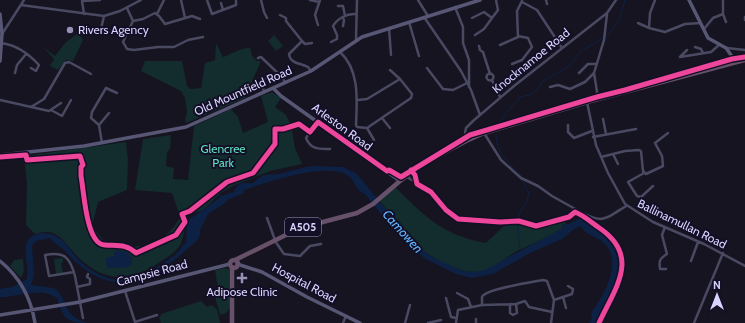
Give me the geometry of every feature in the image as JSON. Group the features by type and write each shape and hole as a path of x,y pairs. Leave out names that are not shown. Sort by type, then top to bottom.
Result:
{"highway":[{"name":"A505","path":"231,265 232,260 236,262 275,240 310,225 354,215 373,204 427,162 484,133 587,102 745,60"},
{"path":"231,265 232,323"}],"street":[{"path":"2,34 8,28 24,0"},
{"path":"84,14 82,0 100,0"},
{"path":"132,0 134,4"},
{"path":"21,5 104,16 127,8 141,0"},
{"path":"157,14 164,0"},
{"path":"181,0 185,18"},
{"path":"206,0 212,14 232,8 236,5 236,0"},
{"path":"263,0 264,12 267,18"},
{"path":"310,0 320,1 315,15 318,25"},
{"path":"356,39 357,0"},
{"path":"418,0 426,16 427,24 452,56 469,88 480,115"},
{"name":"Old Mountfield Road","path":"0,154 102,143 186,127 285,83 340,52 356,39 480,0"},
{"path":"476,35 484,29 498,10 496,0"},
{"path":"546,0 548,4"},
{"name":"Knocknamoe Road","path":"468,140 465,133 466,128 500,97 607,13 616,0"},
{"path":"649,28 650,13 655,0"},
{"path":"689,0 708,38 726,48 745,50"},
{"path":"723,0 723,14 726,22"},
{"path":"518,36 517,11 522,1 537,10 562,48"},
{"path":"221,3 223,10"},
{"path":"338,6 343,6 343,26"},
{"path":"127,8 133,21"},
{"path":"455,8 463,27 463,43 469,60 469,88"},
{"path":"472,18 484,12 492,18"},
{"path":"598,99 594,74 605,37 607,13"},
{"path":"0,14 2,34 0,61"},
{"path":"157,14 152,14 142,19 133,21 122,42 127,49 134,50 174,47 188,40 203,37"},
{"path":"157,14 165,24 195,16 200,20"},
{"path":"280,14 286,18 286,21 305,44 312,43"},
{"path":"331,42 336,39 337,35 333,26 344,17 356,14"},
{"path":"704,30 712,18 723,14"},
{"path":"101,29 104,16"},
{"path":"409,22 419,56"},
{"path":"638,23 649,28 665,32 684,24 701,23"},
{"path":"389,28 391,55"},
{"path":"500,45 516,39 518,36"},
{"path":"512,64 522,60 532,47 528,38 518,36"},
{"path":"302,41 289,54 290,58 292,61 308,66 310,70"},
{"path":"2,43 13,44 39,66 36,71 31,68"},
{"path":"687,50 680,57 711,52 719,45"},
{"path":"478,46 483,52 490,74 494,76 492,80 500,97"},
{"path":"695,47 701,49 703,53"},
{"path":"726,48 736,62"},
{"path":"340,52 346,57 358,91 356,125 359,128 367,128 411,98 412,94 400,79 390,70"},
{"path":"15,73 17,65 26,54"},
{"path":"258,58 261,57 271,65 285,83"},
{"path":"31,107 44,99 65,63 70,62 91,74"},
{"path":"579,73 588,64 596,64"},
{"path":"427,68 444,90 453,90 466,83"},
{"path":"550,86 558,85 570,89 585,82 594,74"},
{"path":"264,92 262,83 263,80 271,75"},
{"path":"358,100 367,99 400,79"},
{"path":"102,143 99,125 91,118 92,112 106,88 117,93"},
{"name":"Arleston Road","path":"273,88 275,92 400,182"},
{"path":"0,100 51,110 62,116 64,105"},
{"path":"51,110 64,105 71,100"},
{"name":"Ballinamullan Road","path":"587,102 593,137 615,187 626,206 665,227 723,253 745,266"},
{"path":"99,125 109,113"},
{"path":"382,118 390,128"},
{"path":"603,119 606,134"},
{"path":"318,122 306,138 316,149 330,150"},
{"path":"290,127 299,124 310,132"},
{"path":"568,125 568,132 574,138 592,131"},
{"path":"367,128 374,140"},
{"path":"593,137 636,129"},
{"path":"484,133 501,160 524,181 538,186 576,211 595,219 602,220 626,206"},
{"path":"653,186 642,197 637,196 628,182 644,173 663,166 662,156 655,144 668,133"},
{"path":"601,157 639,150 641,151 644,173"},
{"path":"613,154 618,164"},
{"path":"407,177 431,192 446,210 458,219 510,222"},
{"path":"520,221 536,226 569,217 576,211"},
{"path":"267,218 275,240 284,254 300,256 310,246 321,244"},
{"path":"665,227 662,235 667,254 659,261 660,269 666,269"},
{"path":"691,261 698,242"},
{"path":"74,272 49,276 45,255 57,253 63,255 72,265 74,272 83,318"},
{"path":"694,323 723,253"},
{"path":"0,261 20,282 28,296 33,310 35,323"},
{"name":"Hospital Road","path":"236,262 262,272 306,297 360,323"},
{"name":"Campsie Road","path":"0,315 80,302 231,265"},
{"path":"77,287 90,284 90,279 87,277 88,274"},
{"path":"482,305 482,297 486,293 543,280 547,281 554,300 551,323"},
{"path":"554,300 572,294 574,291 568,286"},
{"path":"126,291 135,322 157,315"},
{"path":"457,293 468,299 471,307"},
{"path":"563,297 566,308"},
{"path":"446,300 451,317 456,318"},
{"path":"456,323 458,310 482,305 516,304 525,302 529,307 552,312"},
{"path":"510,304 510,313 513,315 517,313 516,304"},
{"path":"405,323 410,305"},
{"path":"343,323 347,316"},
{"path":"428,323 441,320"}],"green space":[{"path":"78,33 83,40 73,61 66,60 58,70 50,66 54,59 43,47 55,56 65,43"},
{"path":"274,35 283,46 276,51 268,41"},
{"path":"216,43 223,57 240,50 250,48 252,56 257,61 261,61 245,98 186,123 185,120 187,112 185,98 181,91 141,71 145,61 182,61 187,86 190,89 201,88 205,63 215,60"},
{"name":"Glencree Park","path":"272,92 281,98 275,107 286,115 291,125 295,148 302,164 270,171 235,185 222,192 203,210 187,216 182,242 176,251 143,272 122,277 103,274 84,263 58,236 48,232 35,234 26,225 27,184 24,156 126,142 128,160 127,190 98,202 92,226 106,244 136,247 159,240 174,227 180,216 172,193 135,190 143,139 171,135 170,149 167,152 166,166 174,168 173,179 188,180 194,126 231,109 238,117 243,133 268,122 261,96"},
{"path":"394,186 435,223 457,235 486,243 504,226 520,222 536,226 564,219 566,225 562,225 563,228 558,232 519,250 492,267 478,272 457,269 426,253 409,238 379,200"},
{"path":"63,258 63,262 61,263 63,273 56,274 54,259"},
{"path":"23,259 24,271 21,278 10,266 14,260"},
{"path":"224,268 229,269 230,308 226,313 220,315 215,297 219,294 215,270"},
{"path":"201,301 207,307 211,305 217,309 220,323 161,323 159,317 161,314"}],"water":[{"name":"Camowen","path":"306,167 343,167 357,174 411,240 430,256 460,270 470,272 483,271 563,228 562,224 569,224 580,218 606,235 617,248 620,259 620,270 614,292 596,323 589,323 592,318 591,313 607,286 612,266 612,256 608,247 585,231 581,226 574,229 562,239 530,253 493,274 472,278 456,274 424,258 397,234 365,194 357,188 350,177 337,172 325,171 311,172 281,178 244,190 244,193 227,200 225,203 208,214 200,230 198,239 182,254 150,276 134,281 118,282 101,278 84,268 50,238 36,241 32,246 34,275 31,285 54,288 63,298 69,312 73,316 87,323 74,322 66,318 61,310 57,298 50,295 36,292 0,297 0,289 12,287 26,280 26,243 37,234 46,233 59,238 83,264 102,276 117,280 129,279 150,271 167,261 181,249 183,245 186,244 187,221 220,196 234,192 236,187 240,184 251,184 263,175 279,174"},
{"path":"117,250 128,253 132,259 132,264 128,267 109,268 106,265 106,258 114,256 114,253"}],"waterway":[{"path":"606,37 619,21 625,0"},
{"path":"500,123 520,97 533,94 543,81 570,66 580,52 603,38"},
{"path":"496,135 497,143 502,155 522,177"},
{"path":"520,249 517,218 527,201 529,193 522,180"}],"cycle path":[{"path":"389,170 401,177 470,135 597,97 732,59 745,57"},
{"path":"0,157 26,155 27,160 80,156 83,165 81,167 81,176 87,216 94,236 99,243 129,248 136,253 176,235 185,222 182,214 190,211 227,182 253,173 275,144 275,129 283,129 299,124 310,132 318,122 387,171"},
{"path":"411,170 415,175 417,184 431,192 446,210 458,219 500,222 519,221 536,226 569,217 575,212 598,227 611,238 619,249 622,261 621,273 617,285 599,323"}],"place":[{"name":"Rivers Agency","path":"70,30"},
{"name":"Adipose Clinic","path":"242,278"}]}
